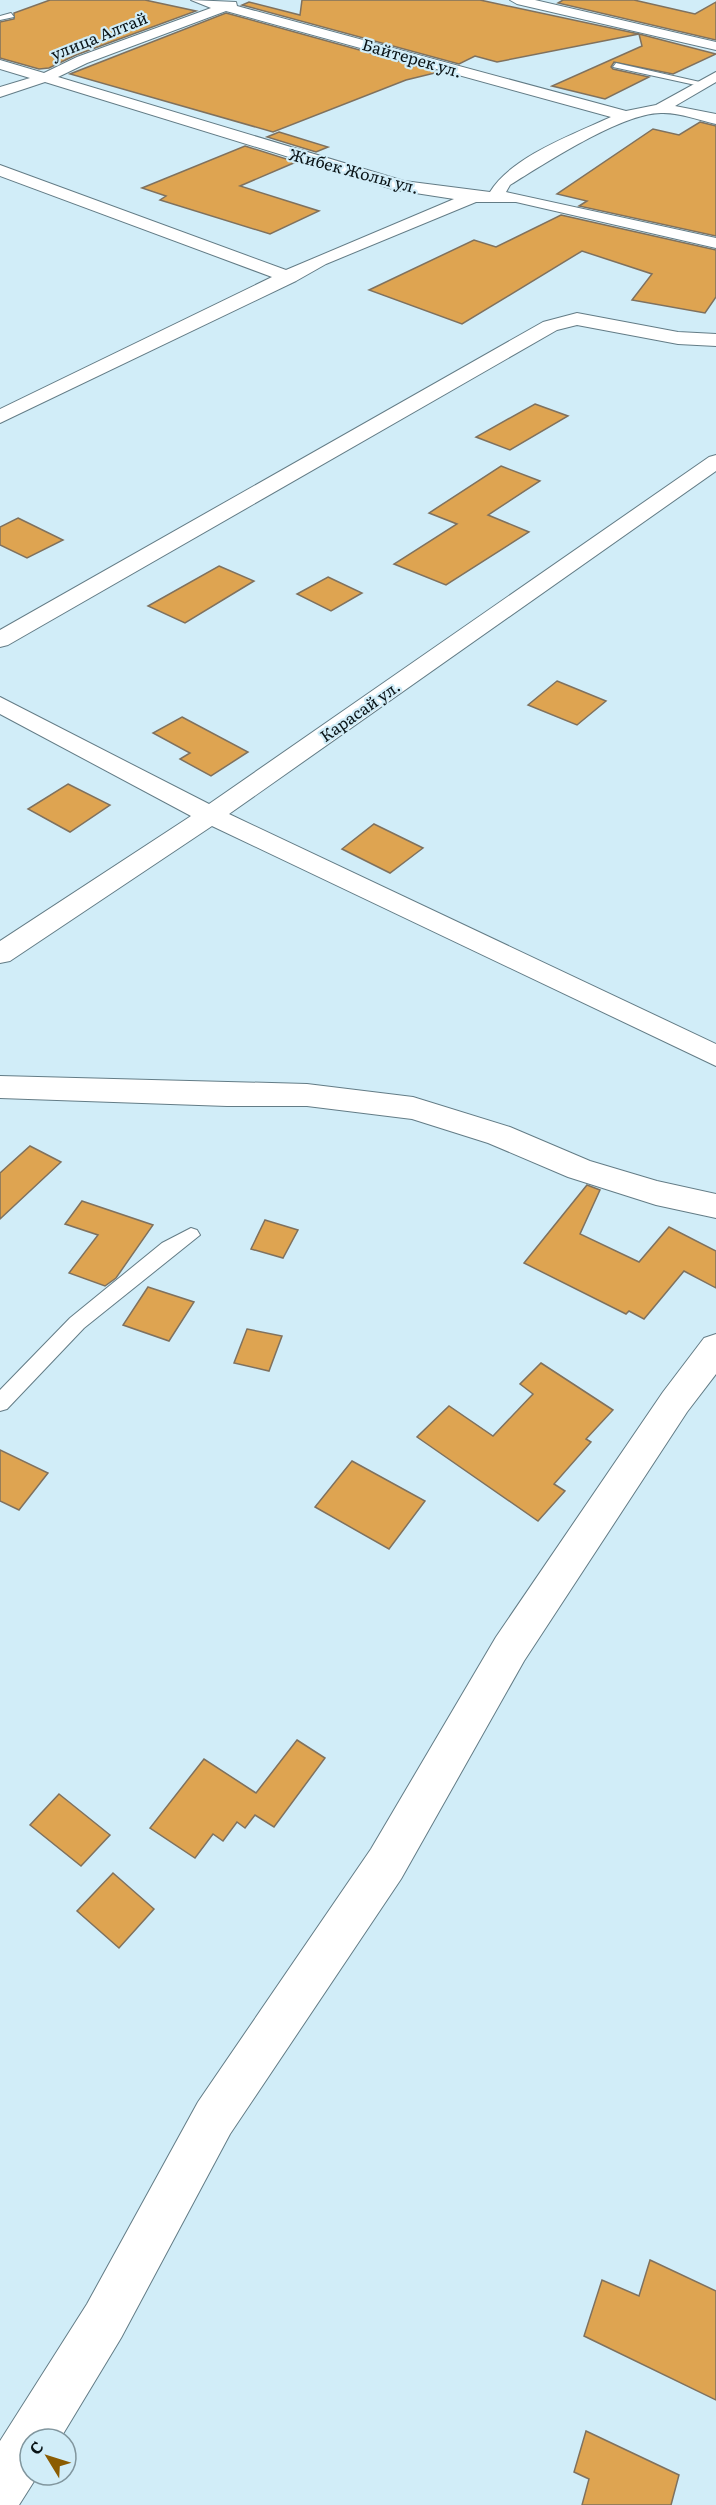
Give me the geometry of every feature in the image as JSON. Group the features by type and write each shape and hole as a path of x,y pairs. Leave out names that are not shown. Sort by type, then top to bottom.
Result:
{"street":[{"name":"Байтерек ул.","path":"198,0 380,48 523,91 626,116"},
{"name":"улица Алтай","path":"0,92 44,78 82,60 244,0"},
{"path":"517,0 716,46"},
{"name":"Жибек Жолы ул.","path":"0,64 402,186 474,197 496,195 610,217 716,243"},
{"path":"496,195 504,182 554,150 626,116 661,108 716,76"},
{"path":"661,108 716,119"},
{"path":"0,170 290,277"},
{"path":"0,417 290,277 320,260 474,197"},
{"path":"0,640 550,326 577,319 678,338 716,340"},
{"name":"Карасай ул.","path":"0,954 210,816 716,461"},
{"path":"0,704 210,816 716,1056"},
{"path":"0,1087 227,1095 307,1095 413,1108 499,1135 579,1169 656,1193 716,1206"},
{"path":"38,2427 104,2321 214,2118 386,1864 516,1639 675,1402 716,1348"},
{"path":"0,2488 18,2459"}],"lane":[{"path":"0,18 10,15"},
{"path":"616,65 700,84"},
{"path":"0,1403 77,1323 168,1248 191,1236"}],"building":[{"path":"50,0 145,0 196,11 76,55 49,68 39,69 0,58 0,22 14,19 14,13"},
{"path":"302,0 480,0 639,34 497,62 475,56 459,64 242,5 249,2 300,15"},
{"path":"563,0 634,0 695,14 716,2 716,40 558,3"},
{"path":"226,13 439,72 406,80 273,132 70,74"},
{"path":"639,34 716,54 673,74 614,62 611,67 613,69 649,77 605,99 552,86 642,46"},
{"path":"700,122 716,126 716,236 579,206 587,201 557,194 653,129 679,135"},
{"path":"279,132 328,147 316,152 267,137"},
{"path":"245,146 296,162 240,186 319,211 270,234 160,200 166,196 142,188"},
{"path":"561,215 716,250 716,297 705,313 632,300 652,274 582,251 462,324 369,290 474,240 496,247"},
{"path":"535,404 568,416 510,450 476,437"},
{"path":"501,466 540,481 488,515 529,532 446,585 394,564 457,524 429,513"},
{"path":"18,518 63,540 27,558 0,545 0,527"},
{"path":"219,566 254,581 185,623 148,606"},
{"path":"328,577 362,593 331,611 297,594"},
{"path":"557,681 606,701 577,725 528,705"},
{"path":"182,717 248,752 211,776 180,759 190,753 153,733"},
{"path":"68,784 110,805 70,832 28,809"},
{"path":"374,824 423,848 390,873 342,849"},
{"path":"30,1146 61,1162 0,1219 0,1173"},
{"path":"587,1185 600,1190 580,1234 639,1262 669,1227 716,1251 716,1288 684,1271 644,1319 629,1311 626,1314 524,1263"},
{"path":"82,1201 153,1225 116,1278 105,1286 69,1273 98,1235 65,1224"},
{"path":"265,1220 298,1230 283,1258 251,1249"},
{"path":"148,1287 194,1302 169,1341 123,1325"},
{"path":"247,1329 282,1336 269,1371 234,1363"},
{"path":"541,1363 613,1410 586,1439 591,1442 554,1484 565,1491 538,1521 417,1437 449,1406 493,1436 533,1394 520,1384"},
{"path":"0,1450 48,1473 19,1510 0,1501"},
{"path":"352,1461 425,1501 389,1549 315,1507"},
{"path":"297,1740 325,1758 274,1827 255,1815 245,1828 237,1822 223,1841 213,1834 195,1858 150,1828 204,1759 256,1793"},
{"path":"59,1794 110,1835 81,1866 30,1825"},
{"path":"113,1873 154,1909 119,1948 77,1911"},
{"path":"650,2260 716,2291 716,2400 584,2336 602,2280 639,2296"},
{"path":"586,2431 679,2475 671,2505 582,2505 589,2479 574,2472"}]}
